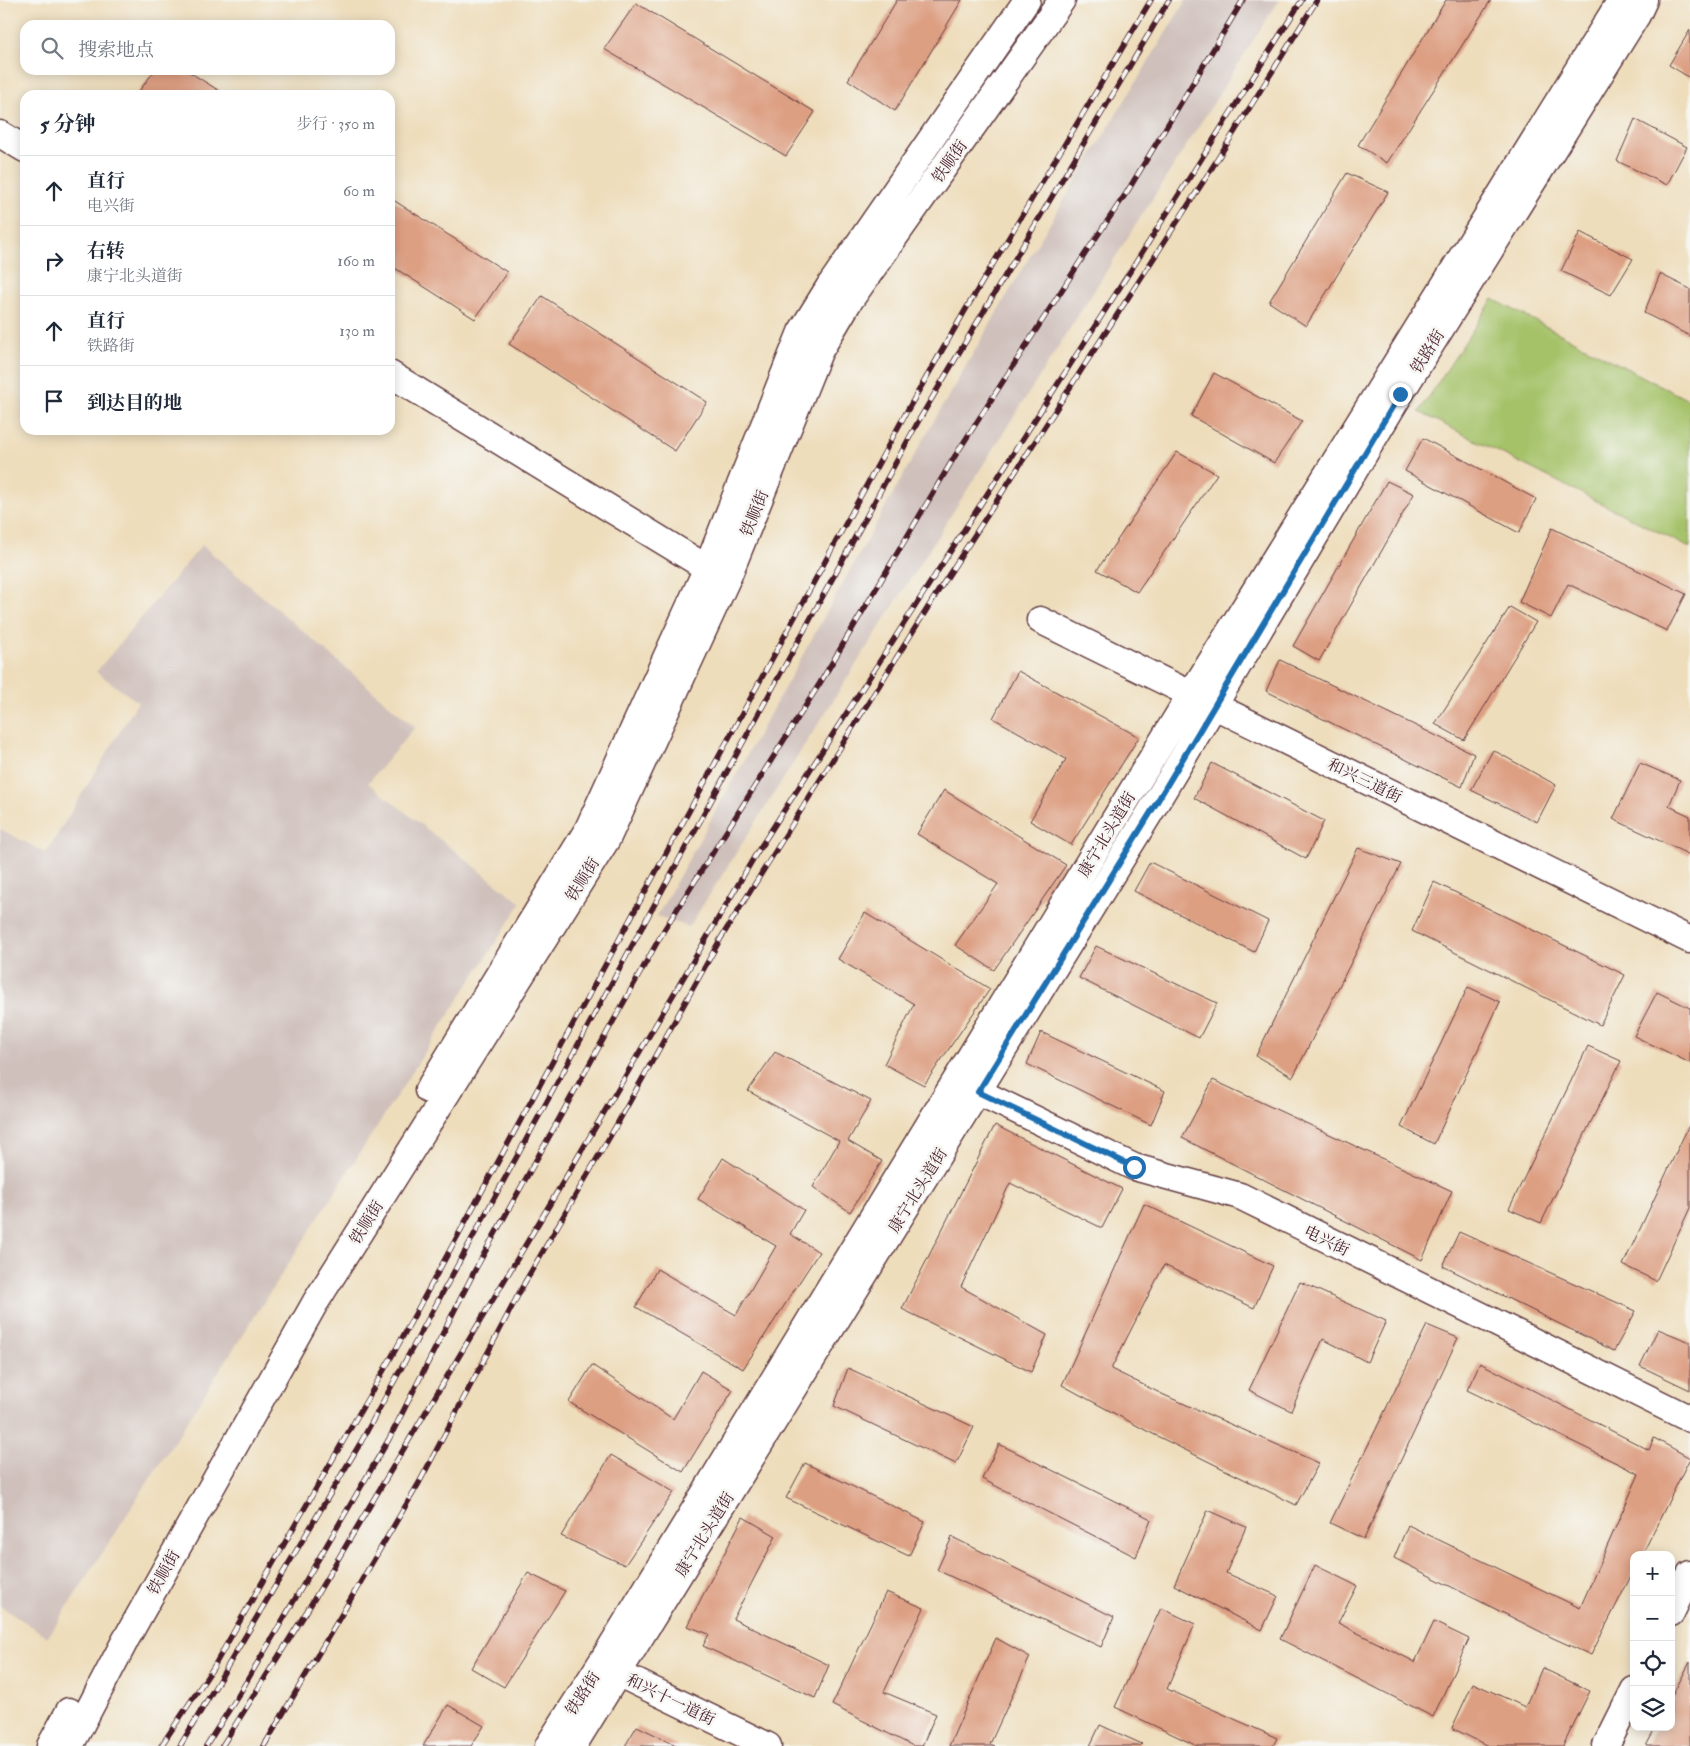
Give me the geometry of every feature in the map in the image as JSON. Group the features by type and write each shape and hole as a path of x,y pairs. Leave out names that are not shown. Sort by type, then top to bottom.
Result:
{"main road":[{"name":"铁顺街","path":"50,1746 111,1630 300,1299 588,829 707,568 802,332 829,287 1027,0"},
{"name":"铁顺街","path":"70,1746 126,1639 315,1303 607,839 727,580 819,352 848,303 1062,0"},
{"name":"铁路街","path":"1202,700 1621,0"},
{"name":"铁路街","path":"1202,700 1400,394 1644,0"},
{"path":"0,134 20,146"},
{"path":"395,377 707,568"},
{"name":"和兴三道街","path":"1040,620 1690,940"},
{"name":"康宁北头道街","path":"609,1669 967,1087 1202,700"},
{"name":"电兴街","path":"967,1087 1134,1167 1240,1196 1690,1418"},
{"path":"1675,1605 1690,1574"},
{"name":"铁路街","path":"548,1746 609,1669"},
{"name":"铁路街","path":"573,1746 609,1669"},
{"name":"和兴十一道街","path":"609,1669 768,1746"},
{"path":"1606,1746 1630,1698"}],"shaded area":[{"path":"1186,0 1279,0 689,927 657,916 924,438 1024,266"},
{"path":"202,545 415,727 368,783 521,903 48,1637 0,1606 0,829 46,853 138,702 96,672"}],"green space":[{"path":"1493,299 1690,401 1690,548 1419,412"}],"building":[{"path":"897,0 962,0 895,111 848,80"},
{"path":"1446,0 1491,0 1387,163 1358,145"},
{"path":"636,3 815,112 786,156 604,49"},
{"path":"1690,30 1690,78 1669,65"},
{"path":"151,75 194,75 218,90 140,90"},
{"path":"1635,119 1687,147 1667,185 1617,161"},
{"path":"1347,173 1388,192 1306,326 1269,302"},
{"path":"395,201 507,272 475,319 395,268"},
{"path":"1580,232 1633,259 1611,295 1561,271"},
{"path":"1660,274 1690,289 1690,336 1644,313"},
{"path":"542,296 707,402 675,451 509,344"},
{"path":"1214,373 1302,421 1274,463 1191,416"},
{"path":"1423,438 1536,499 1519,533 1405,471"},
{"path":"1177,452 1217,474 1137,592 1097,570"},
{"path":"1387,481 1414,494 1319,661 1293,646"},
{"path":"1552,528 1686,594 1667,631 1568,584 1551,618 1519,602"},
{"path":"1510,607 1536,622 1464,740 1435,724"},
{"path":"1280,660 1474,754 1462,787 1266,691"},
{"path":"1018,671 1139,737 1071,845 1030,821 1066,759 993,718"},
{"path":"1493,750 1556,785 1537,822 1471,790"},
{"path":"1212,763 1324,821 1306,859 1194,798"},
{"path":"1640,763 1680,780 1669,806 1690,816 1690,855 1613,819"},
{"path":"944,790 1066,865 994,970 955,945 998,884 917,834"},
{"path":"1358,848 1401,864 1293,1077 1256,1056"},
{"path":"1150,862 1268,921 1254,952 1134,891"},
{"path":"1434,882 1625,975 1600,1025 1412,931"},
{"path":"865,913 990,989 924,1085 884,1064 914,1004 838,959"},
{"path":"1096,946 1217,1003 1199,1038 1079,978"},
{"path":"1468,987 1500,1002 1434,1144 1401,1127"},
{"path":"1657,992 1690,1008 1690,1063 1634,1036"},
{"path":"1041,1032 1165,1091 1151,1125 1027,1064"},
{"path":"1588,1046 1621,1061 1541,1223 1509,1209"},
{"path":"775,1052 871,1101 848,1141 882,1161 850,1212 813,1187 839,1141 748,1091"},
{"path":"1213,1080 1452,1191 1422,1260 1182,1138"},
{"path":"1690,1123 1690,1208 1656,1281 1623,1265"},
{"path":"995,1125 1122,1189 1102,1228 1010,1183 961,1287 1047,1335 1031,1372 902,1309"},
{"path":"723,1158 804,1210 790,1234 819,1252 743,1369 636,1307 657,1269 736,1315 776,1246 698,1199"},
{"path":"1144,1204 1273,1266 1254,1308 1164,1265 1111,1369 1164,1395 1319,1463 1296,1505 1145,1430 1062,1385"},
{"path":"1459,1232 1636,1311 1614,1351 1443,1266"},
{"path":"1300,1282 1386,1321 1367,1362 1323,1339 1291,1411 1249,1390"},
{"path":"1427,1325 1458,1338 1364,1539 1330,1523"},
{"path":"1658,1329 1690,1342 1690,1390 1640,1366"},
{"path":"1480,1363 1649,1450 1654,1438 1690,1458 1644,1551 1630,1551 1630,1578 1591,1655 1553,1638 1394,1558 1408,1525 1580,1608 1639,1474 1467,1390"},
{"path":"592,1365 673,1419 701,1371 733,1390 683,1472 569,1402"},
{"path":"848,1368 974,1427 956,1464 834,1406"},
{"path":"999,1444 1151,1519 1136,1557 982,1479"},
{"path":"611,1455 674,1492 625,1565 561,1536"},
{"path":"805,1463 925,1522 909,1556 786,1498"},
{"path":"1208,1510 1246,1527 1226,1573 1278,1596 1262,1630 1174,1585"},
{"path":"743,1517 776,1536 733,1619 829,1665 815,1698 703,1646 709,1634 687,1626"},
{"path":"952,1537 1114,1617 1101,1647 937,1570"},
{"path":"1315,1565 1357,1586 1338,1623 1415,1662 1434,1622 1469,1639 1433,1717 1280,1639"},
{"path":"528,1573 565,1591 504,1687 471,1668"},
{"path":"886,1592 924,1608 884,1692 936,1714 922,1746 913,1746 832,1705"},
{"path":"1161,1608 1195,1624 1167,1689 1277,1738 1273,1746 1197,1746 1115,1707"},
{"path":"996,1638 1030,1657 990,1744 995,1746 949,1746"},
{"path":"1690,1662 1690,1746 1646,1746 1654,1731 1675,1731 1675,1690"},
{"path":"1542,1668 1590,1691 1563,1746 1488,1746 1452,1728 1473,1683 1525,1707"},
{"path":"448,1705 484,1726 471,1746 423,1746"},
{"path":"1100,1725 1142,1744 1140,1746 1090,1746"},
{"path":"637,1726 678,1746 625,1746"}],"railway":[{"path":"161,1746 213,1668 396,1349 907,411 1151,0"},
{"path":"180,1746 361,1442 919,420 1169,0"},
{"path":"206,1746 238,1696 389,1439 475,1270 664,930 820,683 955,456 1127,192 1243,0"},
{"path":"222,1746 307,1611 756,854 1302,0"},
{"path":"264,1746 419,1483 525,1282 616,1126 721,938 937,593 1205,179 1317,0"}],"route":[{"path":"1134,1167 978,1092 1151,812 1400,394"}]}
